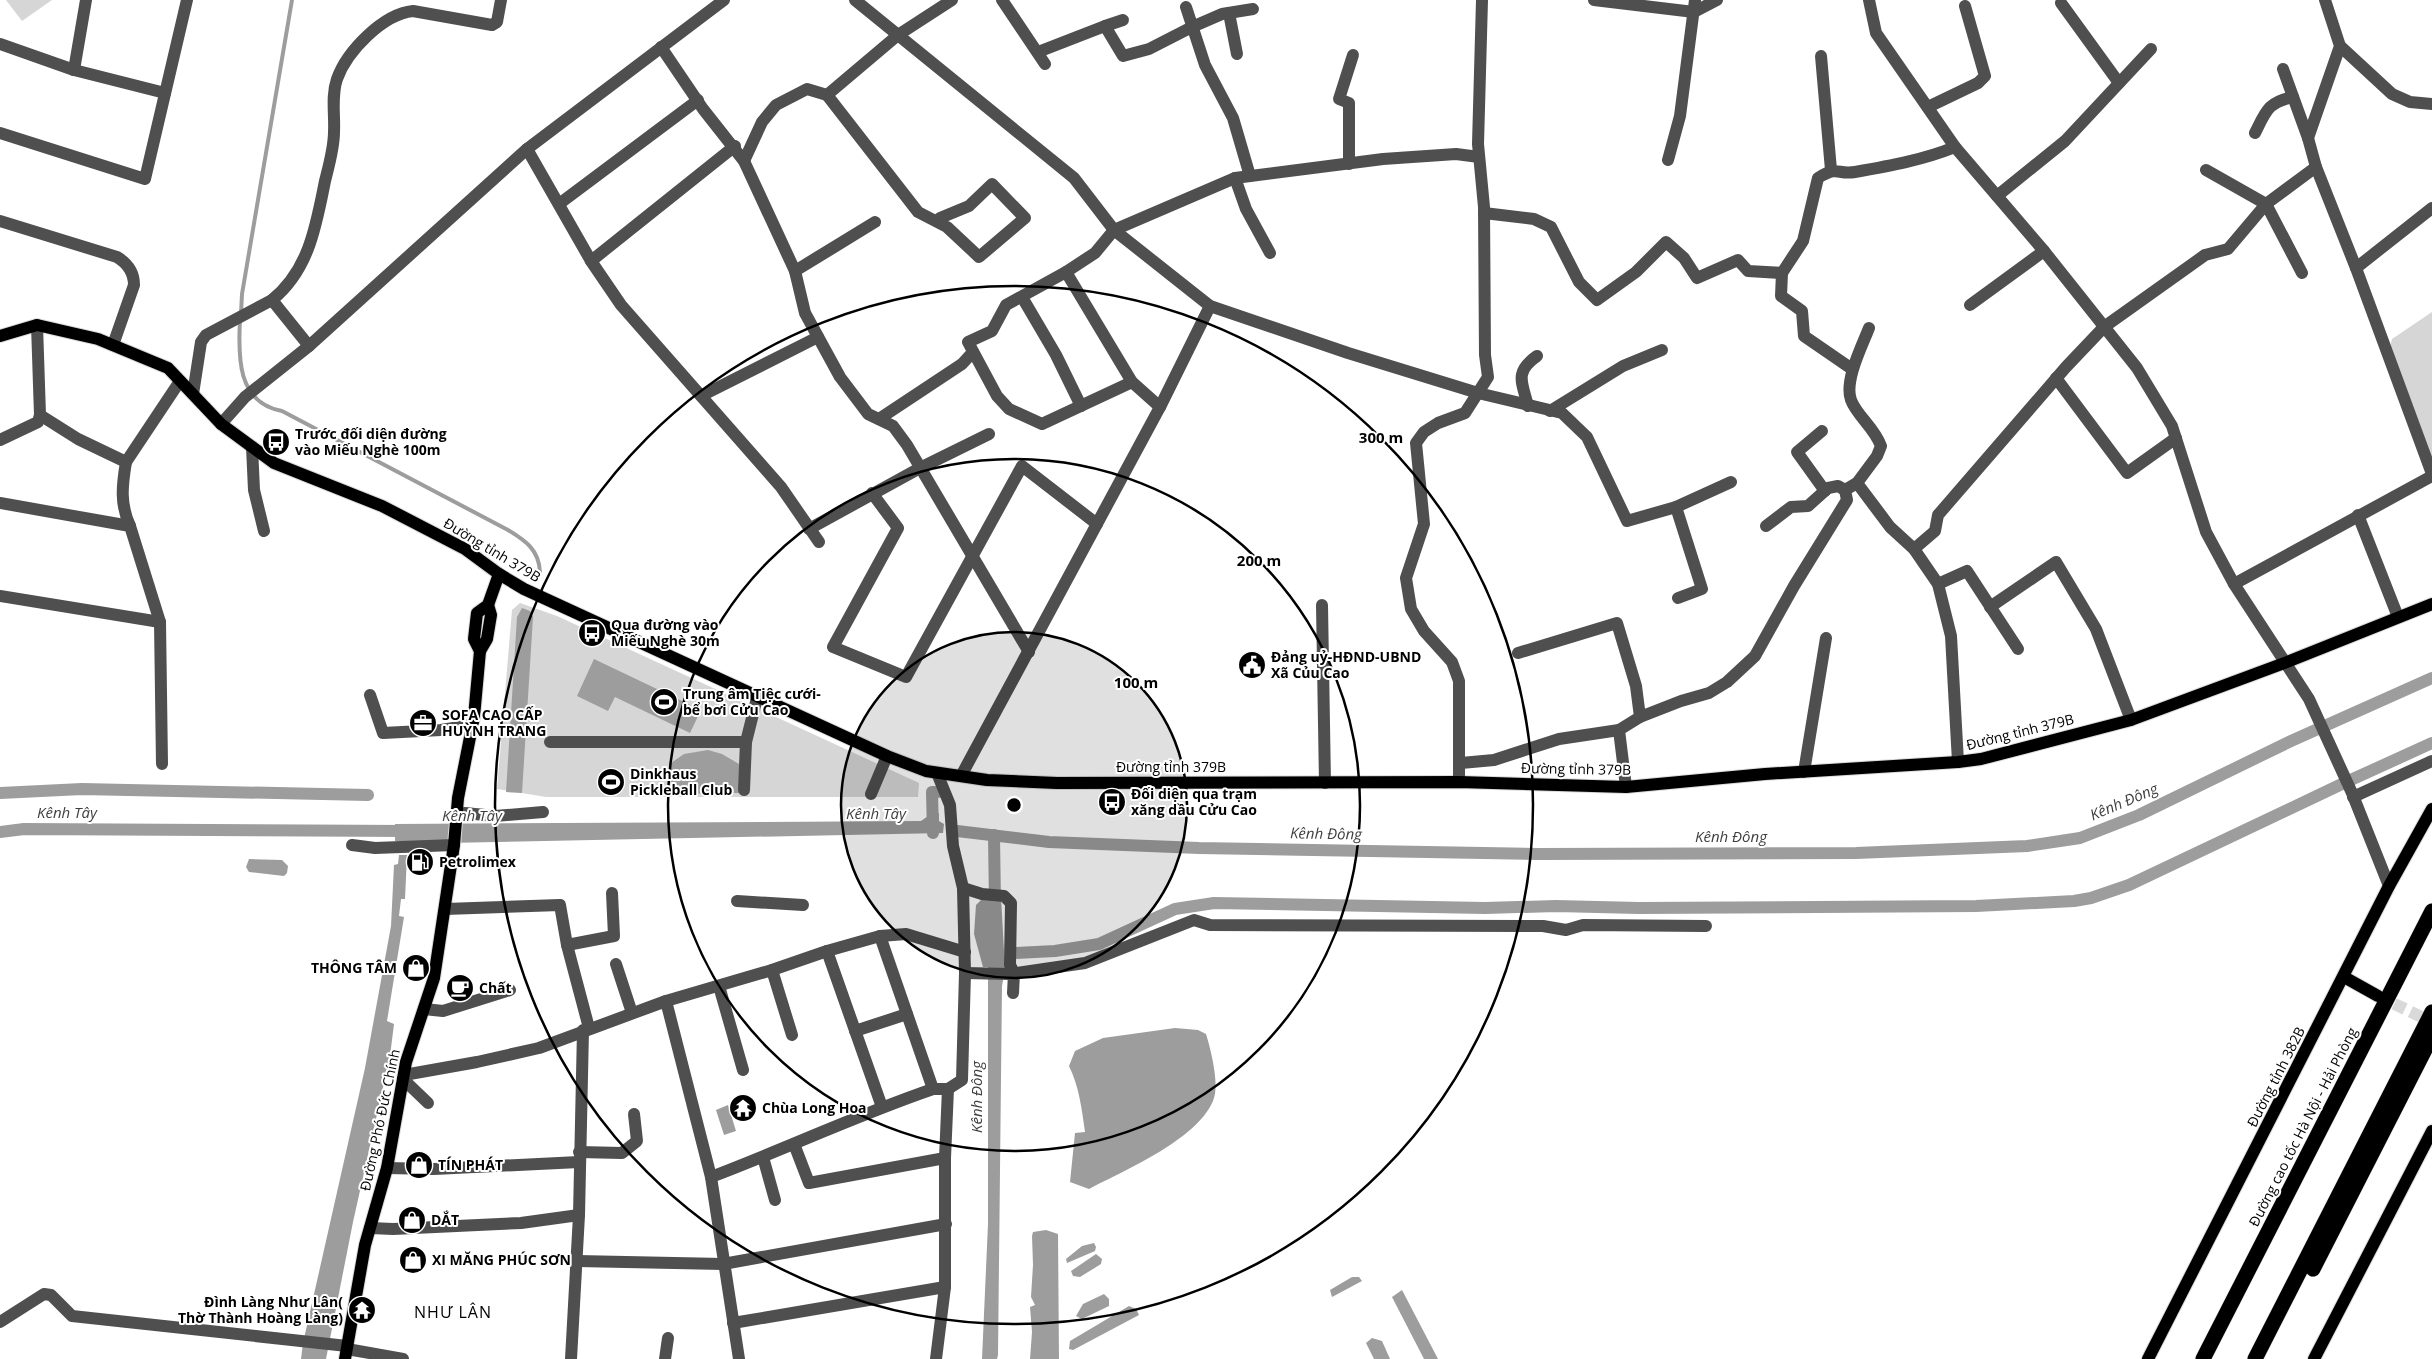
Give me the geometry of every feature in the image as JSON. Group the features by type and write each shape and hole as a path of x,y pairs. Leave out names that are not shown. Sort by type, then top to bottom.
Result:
{"highway":[{"name":"Đường cao tốc Hà Nội - Hải Phòng","path":"2203,1359 2432,910"},
{"path":"2255,1359 2432,1012"},
{"path":"2266,1359 2432,1036"}],"main road":[{"name":"Đường tỉnh 379B","path":"0,336 37,325 98,339 168,368 220,424 274,463 382,506 465,549 499,574 524,589 914,768 987,780 1056,783 1460,782 1626,787 1804,772 1958,762 1981,759 2131,720 2286,662 2432,604"},
{"name":"Đường Phó Đức Chính","path":"347,1351 370,1228 387,1168 406,1062 434,978 454,847 462,813 458,798 472,725 480,651 474,639 477,613 488,605 499,574"},
{"name":"Đường tỉnh 382B","path":"2148,1359 2390,886 2432,809"},
{"path":"2344,977 2378,996"},
{"path":"2314,1359 2432,1131"}],"street":[{"path":"74,70 86,0"},
{"path":"0,133 145,179 186,0"},
{"path":"192,394 201,342 206,335 268,302 287,286 309,251 334,142 333,117 336,80 347,60 373,31 390,18 404,12 413,11 492,25 497,22 501,0"},
{"path":"220,424 245,397 309,346 527,149 724,0"},
{"path":"856,0 1074,178 1114,230 1210,306 1348,353 1478,393 1562,413 1586,437 1627,521 1676,507 1731,482"},
{"path":"827,95 898,35 952,0"},
{"path":"1002,0 1045,64"},
{"path":"1460,782 1459,682 1452,662 1424,631 1411,609 1406,578 1424,524 1416,443 1424,432 1431,427 1465,413 1488,377 1484,337 1484,213 1479,157 1482,0"},
{"path":"1594,0 1695,6 1717,0"},
{"path":"1869,0 1876,33 1955,147 2044,251 2137,368 2172,426 2206,532 2234,584 2309,699 2329,739 2390,886"},
{"path":"2325,0 2340,46 2392,94 2410,102 2432,104"},
{"path":"2061,2 2119,83"},
{"path":"1668,160 1680,116 1695,6"},
{"path":"1928,108 1978,83 1985,76 1965,6"},
{"path":"1186,7 1205,65 1233,118 1250,176"},
{"path":"1105,26 1123,56 1149,49 1192,26 1229,13 1253,8"},
{"path":"1229,13 1237,54"},
{"path":"1038,52 1123,20"},
{"path":"0,44 74,70 165,93"},
{"path":"2308,138 2340,46"},
{"path":"661,47 698,100 744,160 794,271 805,313 840,377 868,414 893,426 920,468 1028,652"},
{"path":"1998,196 2065,141 2151,49"},
{"path":"1349,164 1349,103 1339,100 1354,55"},
{"path":"1821,56 1831,170"},
{"path":"2234,584 2432,475 2356,268 2316,167 2308,138 2283,69"},
{"path":"744,160 762,122 776,105 807,89 827,95 918,212 948,227 979,257 1025,218 992,184 969,206 940,218"},
{"path":"2255,132 2266,110 2272,104 2277,100 2293,97"},
{"path":"559,204 698,100"},
{"path":"591,261 735,146"},
{"path":"1852,369 1804,336 1802,311 1781,296 1782,273 1803,241 1818,178 1831,170 1851,173 1927,158 1955,147"},
{"path":"527,149 591,261 621,305 781,487 819,542"},
{"path":"1132,382 1042,424 1009,409 997,396 968,342 992,331 1006,305 1066,272 1094,253 1114,230 1235,178 1349,164 1456,154 1479,157"},
{"path":"1914,549 1935,531 1938,515 2056,378 2104,327 2206,255 2228,250 2266,204 2316,167"},
{"path":"2206,170 2266,204 2302,273"},
{"path":"1235,178 1246,209 1270,253"},
{"path":"2356,268 2432,208"},
{"path":"1484,213 1534,219 1551,228 1579,282 1596,300 1636,272 1666,242 1684,258 1697,278 1738,260 1748,271 1782,273"},
{"path":"0,221 117,257 124,261 134,278 134,285 114,345"},
{"path":"794,271 875,222"},
{"path":"1970,304 2044,251"},
{"path":"1066,272 1132,382 1160,407"},
{"path":"1022,297 1056,355 1081,406"},
{"path":"268,302 309,346"},
{"path":"961,776 1160,407 1210,306"},
{"path":"0,440 38,422 40,415 37,325"},
{"path":"1845,490 1856,483 1877,456 1881,446 1877,434 1851,399 1852,369 1869,328"},
{"path":"702,396 818,337"},
{"path":"1550,410 1623,366 1662,350"},
{"path":"878,419 962,364 973,352"},
{"path":"1528,406 1522,370 1524,364 1537,356"},
{"path":"2056,378 2127,473 2176,438"},
{"path":"162,764 160,622 130,526 124,513 121,491 126,462 180,381"},
{"path":"40,415 78,439 126,462"},
{"path":"1822,431 1797,452 1825,491"},
{"path":"809,529 872,493 989,434"},
{"path":"252,447 254,490 264,531"},
{"path":"872,493 898,528 833,647 906,677 1022,466 1097,524"},
{"path":"1856,483 1890,527 1914,549 1938,584 1951,636 1958,762"},
{"path":"1461,763 1494,760 1559,739 1619,730 1640,717 1681,701 1709,693 1727,682 1755,656 1794,586 1847,500 1845,490 1838,486 1825,491 1808,506 1791,508 1766,526"},
{"path":"0,503 130,526"},
{"path":"1676,507 1702,589 1678,598"},
{"path":"2358,515 2398,617"},
{"path":"1990,607 2056,562 2096,628 2131,720"},
{"path":"1938,584 1967,571 2018,649"},
{"path":"0,596 160,622"},
{"path":"1322,605 1325,783"},
{"path":"1518,653 1617,623 1636,686 1640,717"},
{"path":"1804,772 1826,638"},
{"path":"370,695 383,733 441,730 472,725"},
{"path":"744,790 746,742 758,698"},
{"path":"1619,730 1626,787"},
{"path":"550,742 746,742"},
{"path":"871,794 887,756"},
{"path":"2353,795 2432,761"},
{"path":"711,1177 882,1107 932,1089 948,1088 962,1080 965,974 962,888 954,846 950,805 937,773"},
{"path":"462,813 495,816 543,812"},
{"path":"352,845 375,848 454,847"},
{"path":"962,888 982,894 1004,896 1011,903 1010,965 1013,993"},
{"path":"567,945 614,936 612,893"},
{"path":"737,901 803,905"},
{"path":"445,909 560,905 586,1029 579,1157 577,1262 571,1359"},
{"path":"965,974 1011,974 1085,963 1194,920 1210,925 1543,926 1566,930 1583,925 1706,926"},
{"path":"404,1077 538,1048 666,1001 772,970 827,950 880,936 906,934 964,952"},
{"path":"880,936 932,1089"},
{"path":"827,950 882,1107"},
{"path":"616,964 632,1013"},
{"path":"772,970 792,1036"},
{"path":"719,986 743,1070"},
{"path":"424,1009 443,1010 510,990"},
{"path":"666,1001 711,1177 739,1359"},
{"path":"855,1031 907,1014"},
{"path":"404,1077 428,1103"},
{"path":"936,1359 945,1287 945,1158 948,1088"},
{"path":"387,1168 434,1170 622,1153 637,1141 634,1114"},
{"path":"794,1144 808,1183 945,1158"},
{"path":"763,1157 775,1200"},
{"path":"370,1228 393,1229 521,1223 579,1216"},
{"path":"577,1262 723,1264 946,1224"},
{"path":"733,1323 945,1287"},
{"path":"0,1322 17,1313 44,1294 51,1295 65,1311 78,1311 328,1345 347,1351 404,1359"},
{"path":"665,1359 668,1338"}],"shaded area":[{"path":"6,0 52,0 22,21"},
{"path":"2432,312 2432,459 2390,347 2392,339"},
{"path":"520,603 557,616 919,783 918,797 546,797 497,789 512,610"},
{"path":"522,608 530,611 533,617 522,793 506,792 517,617"},
{"path":"594,659 701,710 690,733 615,697 608,711 577,696"},
{"path":"708,750 722,754 739,764 739,793 671,794 671,763 684,754"},
{"path":"939,813 939,821 944,824 943,833 445,843 395,841 395,824 921,821 931,814"},
{"path":"399,855 407,855 405,899 401,899 399,916 404,917 387,1021 394,1024 390,1056 353,1222 326,1359 301,1359 365,1068 391,926 394,865 398,864"},
{"path":"249,859 282,860 288,866 287,873 284,876 249,872 246,867"},
{"path":"1001,897 1005,969 1002,986 998,1355 997,1359 982,1359 988,1224 988,967 983,967 974,934 976,905 982,899"},
{"path":"1175,1028 1198,1030 1206,1034 1216,1084 1214,1098 1206,1113 1194,1126 1160,1151 1089,1189 1070,1182 1075,1133 1085,1132 1078,1090 1069,1066 1075,1051 1103,1038"},
{"path":"728,1105 736,1131 724,1135 716,1110"},
{"path":"1046,1230 1058,1234 1059,1359 1030,1359 1032,1332 1030,1307 1035,1305 1031,1297 1032,1236 1033,1232"},
{"path":"1094,1243 1095,1251 1067,1263 1066,1259 1082,1246"},
{"path":"1096,1254 1102,1259 1101,1264 1080,1277 1073,1276 1071,1271"},
{"path":"1352,1277 1359,1277 1362,1281 1332,1297 1330,1290"},
{"path":"1402,1290 1438,1359 1424,1359 1392,1297"},
{"path":"1104,1294 1109,1299 1109,1306 1082,1319 1076,1316 1083,1304"},
{"path":"1129,1306 1136,1309 1139,1315 1073,1350 1069,1349 1070,1341"},
{"path":"1372,1338 1382,1341 1390,1359 1374,1359 1366,1343"}],"waterway":[{"path":"241,314 242,294 292,0"},
{"path":"240,320 239,348 243,376 248,388 256,398 267,406 282,411 508,530 520,538 534,552 540,572"},
{"name":"Kênh Đông","path":"957,831 1049,842 1199,848 1538,854 1856,853 2027,846 2080,838 2139,815 2291,741 2432,678"},
{"path":"1014,953 1055,951 1099,944 1175,909 1214,903 1485,908 1556,906 1639,908 1976,906 2074,901 2091,898 2129,885 2432,743"},
{"path":"0,793 82,789 368,795"},
{"path":"933,833 932,792 938,792"},
{"name":"Kênh Tây","path":"0,832 24,829 411,831"},
{"name":"Kênh Đông","path":"994,835 995,905"}],"tunnel":[{"path":"2378,996 2432,1022"}],"place":[{"name":"Trước đối diện đường vào Miếu Nghè 100m","path":"276,442"},
{"name":"Qua đường vào Miếu Nghè 30m","path":"592,633"},
{"name":"Đảng uỷ-HĐND-UBND Xã Củu Cao","path":"1252,665"},
{"name":"Trung âm Tiệc cưới- bể bơi Cửu Cao","path":"664,702"},
{"name":"SOFA CAO CẤP HUỲNH TRANG","path":"423,723"},
{"name":"Dinkhaus Pickleball Club","path":"611,782"},
{"name":"Đối diện qua trạm xăng dầu Cửu Cao","path":"1112,802"},
{"name":"Petrolimex","path":"420,862"},
{"name":"THÔNG TÂM","path":"416,968"},
{"name":"Chất","path":"460,988"},
{"name":"Chùa Long Hoa","path":"743,1108"},
{"name":"TÍN PHÁT","path":"419,1165"},
{"name":"DẮT","path":"412,1220"},
{"name":"XI MĂNG PHÚC SƠN","path":"413,1260"},
{"name":"Đình Làng Như Lân( Thờ Thành Hoàng Làng)","path":"362,1310"}],"district":[{"name":"NHƯ LÂN","path":"453,1312"}]}
